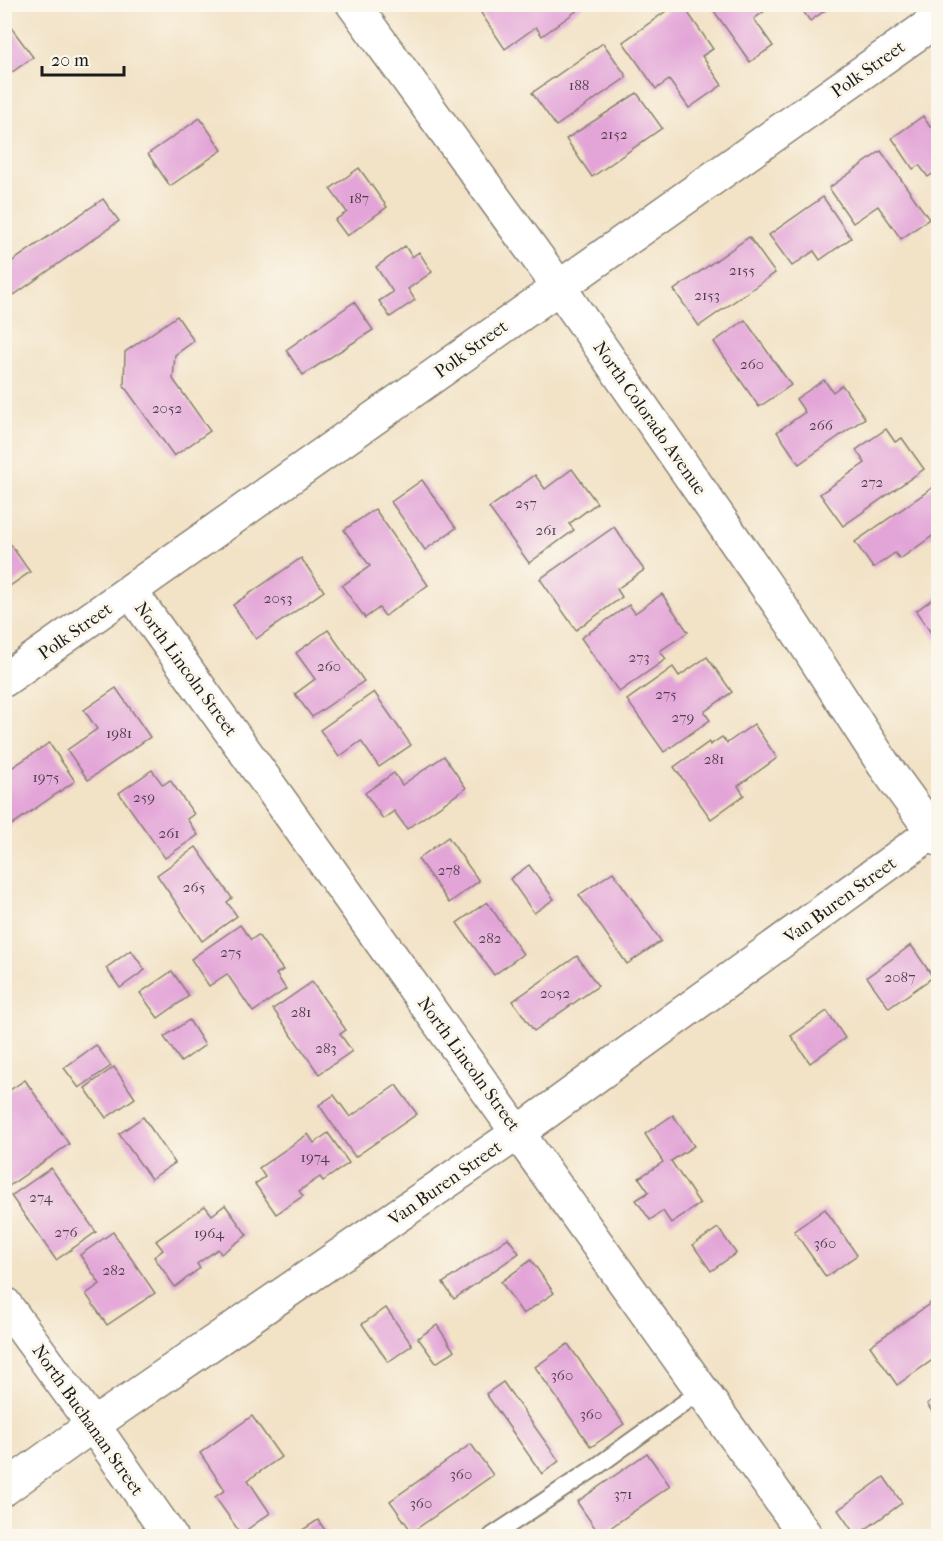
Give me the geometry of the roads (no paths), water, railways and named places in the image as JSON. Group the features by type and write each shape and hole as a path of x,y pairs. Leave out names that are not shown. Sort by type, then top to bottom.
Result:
{"street":[{"name":"North Colorado Avenue","path":"352,4 560,287 790,620 884,765 937,833"},
{"name":"Polk Street","path":"4,680 939,19"},
{"name":"North Lincoln Street","path":"131,592 806,1536"},
{"name":"Van Buren Street","path":"4,1489 93,1425 519,1132 937,833"},
{"name":"North Buchanan Street","path":"4,1303 170,1536"}],"lane":[{"path":"492,1536 596,1467 702,1390"}]}
